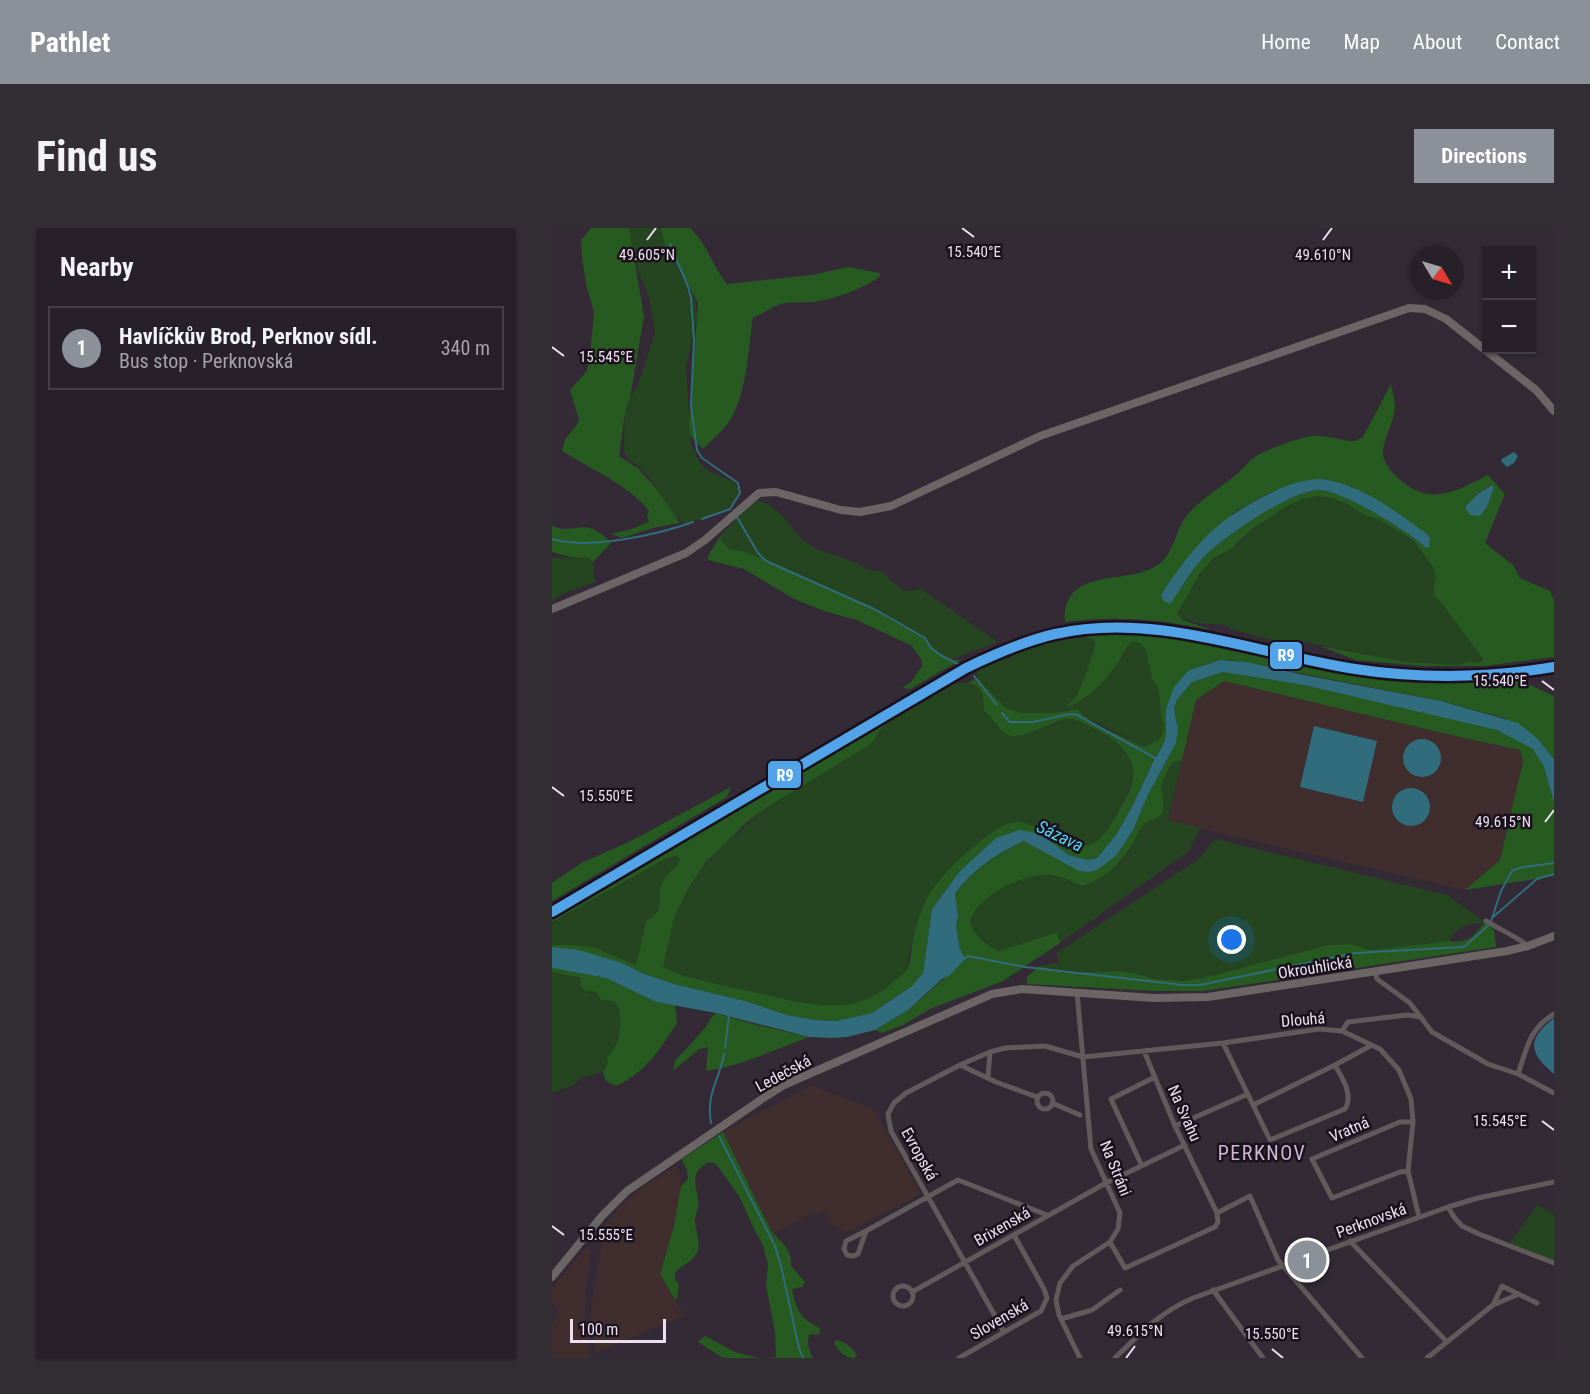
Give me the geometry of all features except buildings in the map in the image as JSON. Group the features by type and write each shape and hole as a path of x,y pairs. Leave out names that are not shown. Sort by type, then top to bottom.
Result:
{"street":[{"path":"552,609 686,553 705,540 759,493 776,492 841,510 860,512 891,506 1040,436 1410,308 1425,309 1446,320 1536,390 1554,411"},
{"path":"1486,921 1520,939 1528,946"},
{"name":"Okrouhlická","path":"1077,992 1154,998 1208,997 1528,946 1554,936"},
{"path":"1375,971 1377,979 1410,1003 1432,1032 1488,1065 1518,1074 1554,1093"},
{"name":"Ledečská","path":"552,1277 602,1216 627,1191 784,1085 992,994 1022,989 1077,992"},
{"name":"Na Stráni","path":"1077,992 1091,1149 1120,1213 1118,1229 1110,1242"},
{"path":"1518,1074 1528,1040 1541,1024 1554,1014"},
{"path":"1342,1031 1348,1022 1407,1015 1421,1017"},
{"name":"Dlouhá","path":"1083,1057 1223,1043 1319,1029 1342,1031 1372,1045 1387,1055 1399,1070 1411,1099 1413,1122 1408,1172 1419,1217"},
{"path":"1223,1043 1270,1140 1342,1111 1349,1103 1348,1094 1335,1065"},
{"path":"1252,1105 1372,1045"},
{"name":"Evropská","path":"1004,1332 891,1131 888,1114 894,1103 906,1093 990,1052 1005,1048 1045,1046 1083,1057"},
{"name":"Na Svahu","path":"1144,1051 1217,1213"},
{"path":"988,1077 990,1052"},
{"path":"960,1065 996,1082 1037,1097"},
{"path":"1141,1164 1111,1099 1155,1077"},
{"path":"1041,1093 1048,1093 1052,1098 1052,1103 1048,1108 1041,1108 1037,1097 1041,1093"},
{"path":"1176,1126 1248,1094"},
{"path":"1052,1103 1080,1115"},
{"name":"Vratná","path":"1408,1172 1400,1172 1332,1198 1312,1159 1400,1122 1413,1122"},
{"name":"Brixenská","path":"912,1292 1141,1164 1185,1145"},
{"path":"866,1231 858,1254 847,1255 844,1246 846,1241 958,1180 1047,1215"},
{"name":"Perknovská","path":"1115,1358 1169,1309 1213,1290 1448,1207 1554,1182"},
{"path":"1080,1358 1061,1319 1056,1300 1060,1283 1073,1266 1110,1242 1125,1268 1215,1227 1218,1222 1217,1213 1250,1196 1278,1260 1362,1358"},
{"path":"1448,1207 1462,1226 1554,1263"},
{"name":"Slovenská","path":"959,1358 1041,1311 1047,1298 1014,1235"},
{"path":"1350,1241 1447,1342"},
{"path":"1493,1305 1502,1286 1537,1303"},
{"path":"1061,1319 1092,1310 1120,1290"},
{"path":"1213,1290 1263,1358"},
{"path":"1427,1358 1493,1305 1519,1294"}],"shaded area":[{"path":"1224,681 1520,750 1523,760 1500,860 1465,890 1168,821 1196,699"},
{"path":"811,1085 874,1109 921,1194 845,1233 829,1220 825,1210 819,1214 812,1213 774,1234 723,1132"},
{"path":"676,1165 681,1186 674,1226 660,1274 684,1316 595,1353 591,1310 605,1223 644,1186"},
{"path":"587,1247 591,1252 585,1311 590,1358 552,1358 552,1324 559,1315 557,1306 552,1302 552,1288"}],"green space":[{"path":"591,228 629,228 644,317 619,456 639,469 658,491 680,523 653,528 622,538 611,534 649,522 647,517 649,511 642,502 621,486 562,451 565,439 579,420 570,390 587,371 591,345 594,312 586,284 581,240"},
{"path":"629,228 660,228 665,245 696,302 697,317 686,367 691,445 700,463 707,470 734,482 739,491 731,505 725,510 685,524 674,515 649,477 624,453 625,405 638,385 655,333 649,298 632,255"},
{"path":"660,228 690,228 701,241 727,284 812,275 848,267 880,273 880,276 866,285 837,296 819,301 782,304 753,317 746,374 738,402 726,426 703,449 690,435 689,423 698,303 665,245"},
{"path":"1391,384 1395,407 1383,456 1396,476 1420,492 1442,494 1464,487 1488,475 1505,494 1485,543 1513,565 1520,578 1550,591 1554,600 1554,657 1484,666 1422,666 1356,660 1320,646 1407,662 1459,665 1470,661 1480,663 1483,659 1433,594 1436,575 1433,567 1414,541 1378,519 1365,515 1347,504 1332,498 1317,496 1302,499 1285,507 1252,529 1231,549 1213,559 1200,573 1177,614 1183,620 1212,630 1139,620 1102,619 1065,622 1067,604 1074,592 1086,584 1146,571 1159,564 1172,547 1180,526 1188,514 1263,452 1314,436 1355,441 1363,437","holes":["1351,486 1398,514 1425,547 1375,513 1331,492 1321,490 1309,491 1294,497 1258,516 1211,550 1198,564 1233,513 1271,492","1491,486 1487,507 1479,516 1478,493"]},
{"path":"1317,496 1333,498 1378,519 1414,541 1425,557 1429,553 1482,656 1481,663 1470,661 1459,665 1407,662 1300,640 1286,642 1273,640 1234,630 1225,625 1197,623 1179,617 1177,614 1187,592 1207,566 1274,514 1299,500"},
{"path":"760,501 779,512 802,539 813,547 869,569 884,572 891,581 905,591 921,589 998,642 950,660 940,655 919,634 892,621 866,604 843,596 774,563 743,551 729,549 721,540 721,535 751,503"},
{"path":"552,526 594,530 611,543 593,562 589,558 571,557 552,552"},
{"path":"721,535 721,540 729,549 743,551 774,563 843,596 866,604 892,621 919,634 943,657 950,660 961,660 910,689 902,688 911,682 922,666 921,659 912,646 857,620 827,612 794,599 744,569 708,560 708,556"},
{"path":"552,558 589,558 593,562 595,582 562,594 552,601"},
{"path":"1100,633 1170,637 1334,671 1398,680 1441,682 1515,678 1554,696 1554,759 1538,739 1504,718 1441,701 1231,660 1221,660 1189,670 1166,708 1166,736 1163,745 1116,835 1097,858 1088,860 1069,855 1047,839 996,838 960,871 932,909 923,973 912,986 872,1013 837,1021 787,1015 745,1001 674,984 622,963 552,947 552,945 576,945 596,948 636,965 646,921 657,912 662,884 679,862 680,859 676,856 667,858 552,922 552,918 914,704 911,709 884,725 871,744 766,808 746,823 706,862 675,915 663,966 678,974 705,981 808,1003 844,1005 862,1001 878,993 907,969 921,910 930,894 959,860 994,831 1004,825 1017,822 1045,831 1069,843 1079,846 1088,845 1098,840 1118,813 1131,787 1133,771 1127,755 1116,742 1077,720 1069,719 1026,734 1009,735 1001,730 984,711 983,696 979,688 966,684 977,678 1006,708 1021,713 1054,713 1077,709 1099,725 1144,747 1158,740 1162,735 1164,725 1161,717 1159,690 1152,679 1146,650 1140,643 1130,644 1109,674 1089,695 1066,706 1077,695 1093,653 1095,644 1092,639 1085,637"},
{"path":"1085,637 1092,639 1096,649 1077,695 1067,705 1085,699 1115,666 1128,645 1132,642 1140,643 1146,649 1152,679 1159,690 1161,717 1164,725 1163,735 1154,742 1144,747 1082,715 1067,710 1054,713 1021,713 1006,708 977,678 977,670 985,664 1012,652"},
{"path":"1223,672 1304,685 1482,725 1513,736 1533,748 1544,767 1554,803 1554,876 1465,890 1500,860 1523,761 1520,750 1224,681 1196,700 1182,760 1172,763 1161,785 1164,803 1162,813 1143,825 1128,852 1117,864 1097,880 1083,886 1060,877 1041,875 1004,887 983,902 970,921 978,936 999,951 1057,932 1060,943 1003,981 930,1009 903,1025 882,1033 875,1030 908,1010 957,967 960,949 956,926 958,916 955,894 969,877 986,863 1024,841 1055,857 1097,870 1116,856 1133,830 1148,795 1176,743 1177,723 1174,708 1177,700 1192,682"},
{"path":"955,683 975,684 981,690 984,711 992,716 997,727 1014,736 1070,719 1078,720 1121,746 1132,765 1132,780 1124,803 1102,836 1087,846 1076,846 1045,830 924,902 913,935 906,972 888,988 870,999 854,1004 838,1007 812,1005 711,984 662,966 675,915 698,873 721,847 766,808 871,744 884,725"},
{"path":"1182,760 1168,820 1201,828 1189,851 1060,943 1057,932 999,951 978,936 970,921 975,911 983,902 1004,887 1041,875 1060,877 1083,886 1101,877 1117,865 1126,856 1140,829 1153,819 1164,801 1161,785 1172,763"},
{"path":"731,787 727,797 552,901 552,883 583,862 629,842"},
{"path":"1215,839 1447,895 1485,922 1464,927 1456,932 1449,941 1372,950 1350,944 1328,945 1211,976 1183,981 1157,979 1123,971 1065,973 1039,966 1059,962 1055,954 1199,859"},
{"path":"676,856 680,859 679,862 662,884 657,912 646,921 636,965 596,948 552,945 552,922 667,858"},
{"path":"1485,922 1494,930 1496,947 1203,991 1156,991 1027,984 1027,977 1039,966 1065,973 1123,971 1157,979 1183,981 1211,976 1328,945 1350,944 1372,950 1456,942 1474,935"},
{"path":"552,968 606,978 656,1002 675,1005 677,1023 652,1059 617,1086 606,1081 603,1072 608,1063 607,1056 616,1046 620,1030 620,1013 617,1006 614,1001 602,1000 596,992 585,991 581,986 581,978 552,972"},
{"path":"552,972 581,978 581,986 589,993 596,992 604,1000 614,1001 621,1017 618,1036 603,1072 581,1078 574,1085 552,1093"},
{"path":"716,1013 809,1037 745,1061 706,1071 708,1047 699,1049 673,1071 675,1061"},
{"path":"723,1132 772,1232 786,1248 791,1266 805,1282 802,1287 792,1289 800,1313 807,1321 820,1328 819,1335 810,1334 808,1340 813,1358 771,1358 776,1357 775,1333 766,1285 768,1265 763,1245 739,1196 716,1164 709,1162 697,1172 695,1182 698,1208 695,1222 698,1250 694,1257 675,1273 675,1280 679,1284 675,1300 660,1274 674,1226 681,1186 688,1179 682,1159"},
{"path":"1537,1205 1554,1214 1554,1265 1510,1243"},
{"path":"705,1336 735,1352 759,1358 723,1358 698,1342"},
{"path":"836,1340 848,1345 857,1356 850,1358 842,1354 834,1343"}],"water":[{"path":"1514,452 1518,456 1514,463 1507,467 1501,461"},
{"path":"1320,479 1349,486 1376,499 1427,534 1430,538 1429,548 1391,522 1360,505 1331,492 1309,491 1277,505 1225,539 1198,564 1170,604 1164,601 1161,595 1193,551 1215,528 1242,508 1281,488"},
{"path":"1491,486 1494,487 1487,507 1480,516 1470,515 1465,507 1479,493"},
{"path":"1221,660 1246,662 1441,701 1518,723 1538,739 1554,759 1554,803 1544,767 1533,749 1497,730 1304,685 1223,672 1192,682 1177,700 1174,708 1178,730 1176,743 1148,795 1133,830 1116,856 1097,870 1079,871 1024,841 986,863 969,877 955,894 958,916 956,926 960,949 965,959 950,975 942,979 908,1010 875,1030 847,1037 809,1037 716,1013 656,1002 606,978 552,968 552,947 579,950 622,963 674,984 745,1001 787,1015 836,1021 872,1013 912,986 923,973 932,909 960,871 996,838 1019,830 1032,832 1047,839 1069,855 1088,860 1097,858 1116,835 1163,745 1166,736 1166,709 1174,687 1189,670"},
{"path":"1314,726 1377,741 1363,802 1300,787"},
{"path":"1422,739 1429,740 1435,745 1440,751 1440,765 1435,771 1429,776 1422,777 1415,776 1409,771 1404,765 1403,758 1404,751 1409,745 1415,740"},
{"path":"1411,788 1418,789 1424,794 1429,800 1429,814 1424,820 1418,825 1411,826 1404,825 1398,820 1393,814 1392,807 1393,800 1398,794 1404,789"},
{"path":"1554,1018 1554,1074 1539,1059 1534,1046 1539,1033"}],"waterway":[{"path":"670,244 691,297 694,340 691,405 697,450 702,458 738,483 740,493 730,509 702,519"},
{"path":"737,517 758,553 766,561 874,609 925,638 931,648 958,664"},
{"path":"552,539 584,543 622,540 661,532 693,522"},
{"path":"974,676 997,705"},
{"path":"1002,713 1010,722 1033,722 1070,714 1077,715 1157,759"},
{"path":"964,959 968,956 1025,967 1200,985 1355,953 1464,947 1490,924 1501,891 1512,871 1523,867 1554,863"},
{"path":"1493,917 1537,879 1554,874"},
{"path":"725,1048 729,1015"},
{"path":"711,1123 710,1103 724,1054"},
{"path":"719,1136 775,1246 803,1358"}],"transit line":[{"name":"R9","path":"552,912 966,668 1010,648 1055,634 1093,628 1168,631 1355,669 1430,676 1479,675 1554,667"}],"place":[{"name":"Havlíčkův Brod, Perknov sídl.","path":"1307,1260"}],"district":[{"name":"PERKNOV","path":"1262,1153"}],"water label":[{"name":"Sázava","path":"1060,836"}]}
